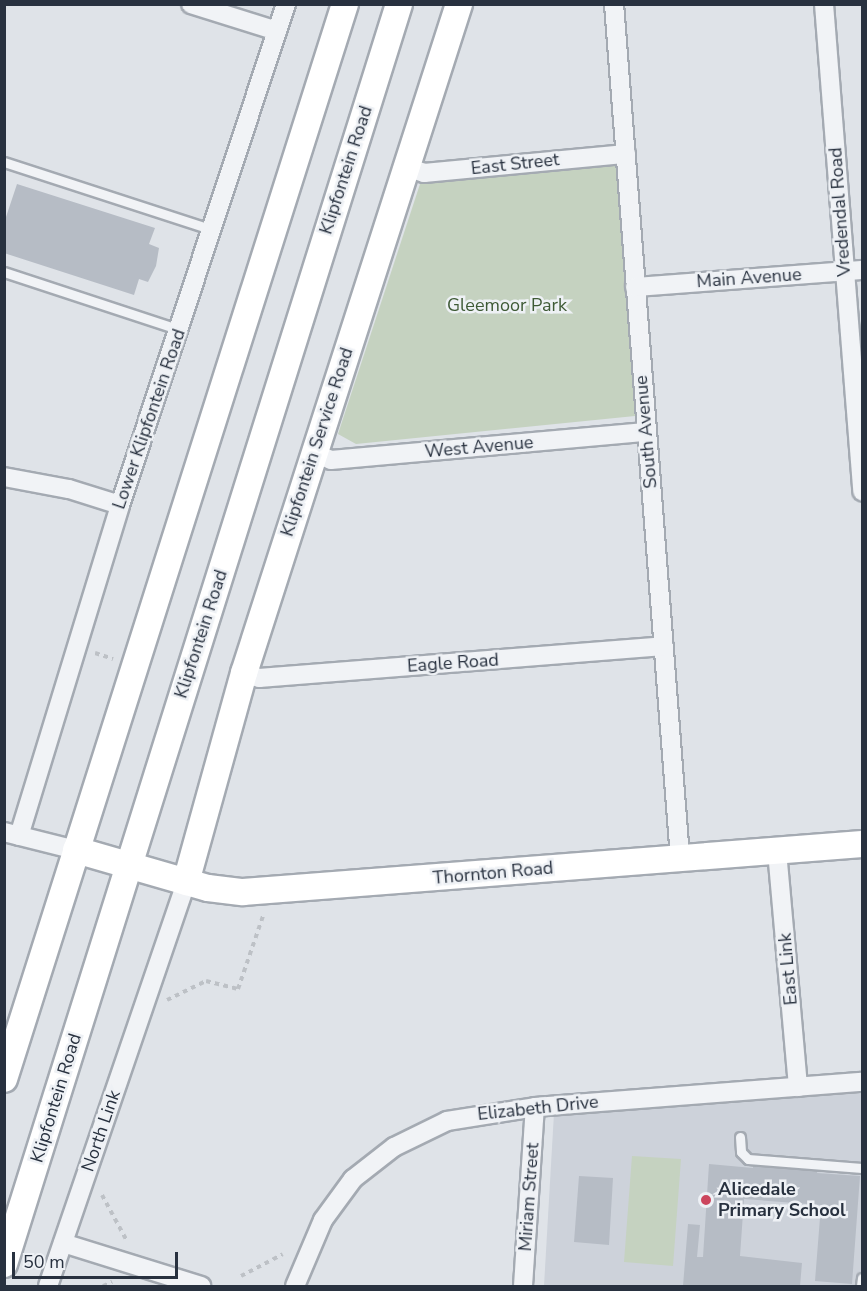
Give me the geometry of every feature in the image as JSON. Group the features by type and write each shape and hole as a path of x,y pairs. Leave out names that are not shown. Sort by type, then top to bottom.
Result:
{"main road":[{"path":"4,1079 345,4"},
{"name":"Klipfontein Road","path":"4,1264 127,865 399,4"},
{"name":"Klipfontein Service Road","path":"186,882 244,673 459,4"},
{"name":"Thornton Road","path":"76,850 186,882 243,892 862,844"}],"street":[{"path":"191,4 277,32"},
{"name":"Lower Klipfontein Road","path":"12,834 286,4"},
{"name":"South Avenue","path":"614,4 680,858"},
{"name":"Vredendal Road","path":"824,4 854,270 862,492"},
{"name":"East Street","path":"406,167 424,173 626,154"},
{"name":"Main Avenue","path":"635,287 854,270"},
{"name":"West Avenue","path":"314,453 330,460 646,432"},
{"path":"4,477 69,489 120,505"},
{"name":"Eagle Road","path":"244,673 258,678 664,646"},
{"path":"12,834 76,850"},
{"name":"East Link","path":"777,851 798,1087"},
{"name":"North Link","path":"48,1287 186,882"},
{"name":"Elizabeth Drive","path":"295,1287 323,1220 353,1179 370,1164 411,1138 447,1121 536,1107 862,1082"},
{"name":"Miriam Street","path":"523,1287 536,1107"},
{"path":"63,1243 201,1287"}],"lane":[{"path":"4,162 213,230"},
{"path":"4,272 180,330"},
{"path":"740,1137 741,1152 748,1159 862,1168"},
{"path":"861,1287 862,1278"}],"path":[{"path":"90,652 117,660"},
{"path":"161,1003 206,981 238,988 263,916"},
{"path":"102,1196 127,1241"},
{"path":"241,1276 283,1254"},
{"path":"104,1287 111,1282"}],"shaded area":[{"name":"Alicedale Primary School","path":"862,1090 862,1286 544,1286 554,1113"}],"green space":[{"name":"Gleemoor Park","path":"618,162 635,416 356,444 338,434 421,181"},
{"path":"632,1156 681,1159 673,1266 624,1262"}],"building":[{"path":"17,184 155,228 149,244 159,248 156,266 148,282 139,279 134,295 4,253 4,223"},
{"path":"753,1163 818,1167 817,1173 860,1176 852,1284 815,1281 821,1205 744,1199 740,1256 802,1263 800,1286 683,1286 688,1224 700,1225 697,1257 703,1257 709,1164 753,1168"},
{"path":"579,1176 613,1178 609,1245 574,1242"}],"place":[{"name":"Alicedale Primary School","path":"706,1200"}]}
